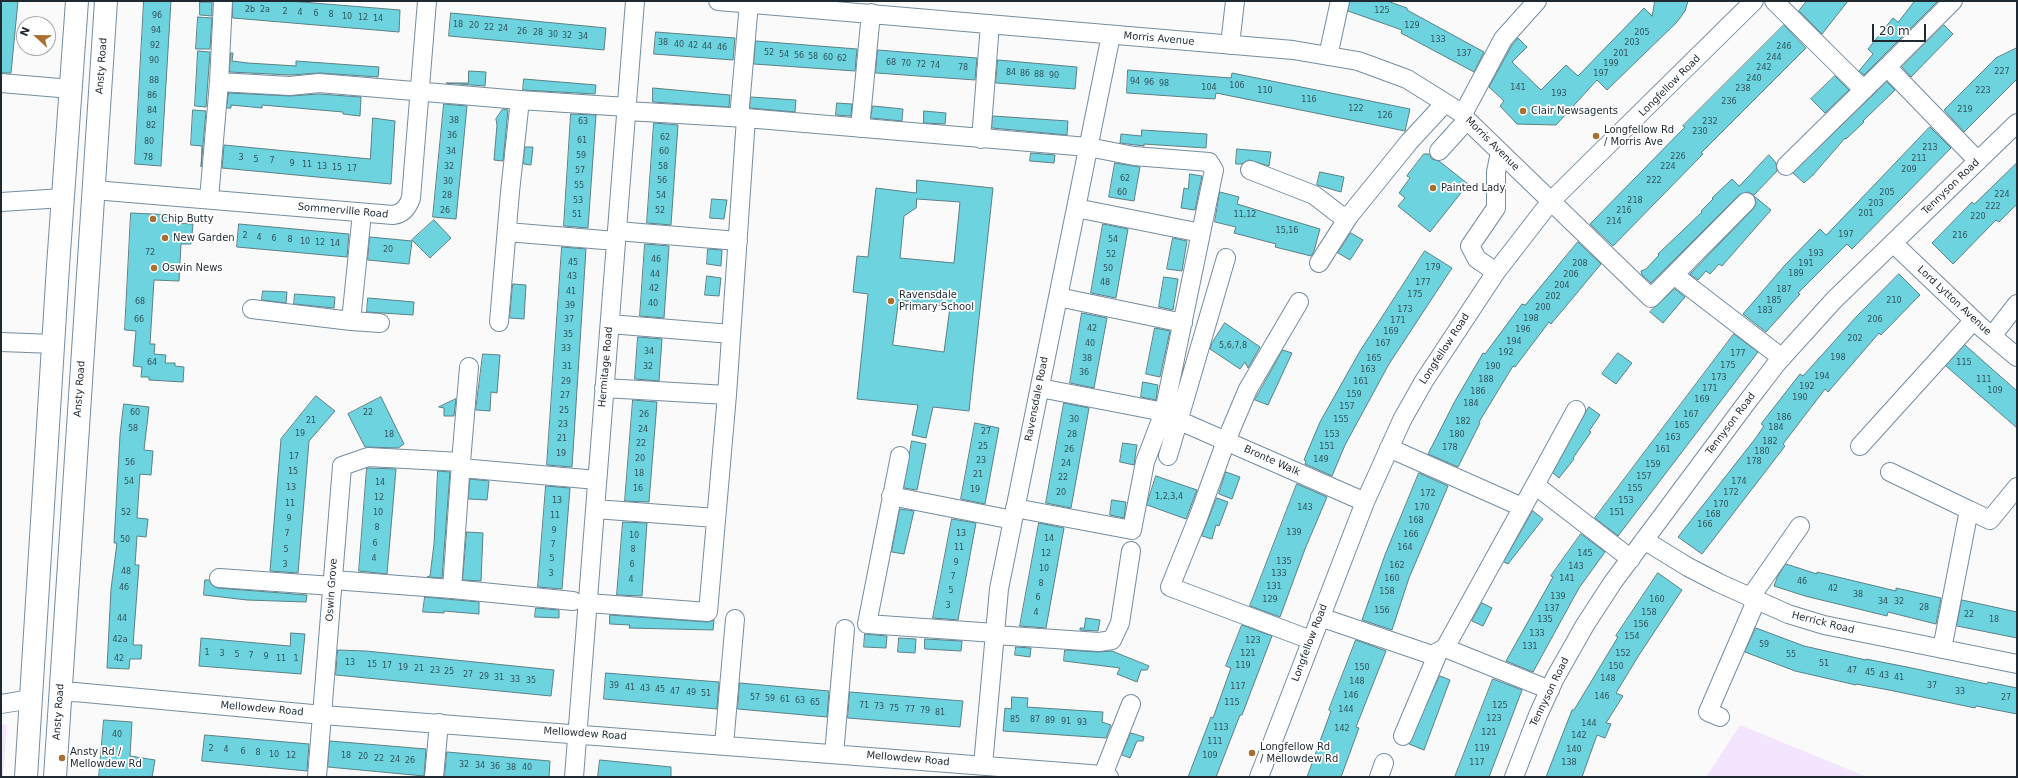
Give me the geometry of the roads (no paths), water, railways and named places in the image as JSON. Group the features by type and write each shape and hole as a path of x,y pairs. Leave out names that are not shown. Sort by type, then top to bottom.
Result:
{"highway":[{"path":"26,777 77,1"},
{"name":"Ansty Road","path":"55,777 106,1"}],"street":[{"path":"209,199 219,82 223,1"},
{"name":"Sommerville Road","path":"94,190 362,213 397,214 404,210 409,202 427,1"},
{"name":"Hermitage Road","path":"574,777 577,733 580,602 595,509 635,1"},
{"name":"Morris Avenue","path":"718,1 871,13 891,8 990,24 1292,50 1358,61 1407,79 1465,117 1651,298 1674,275"},
{"path":"1230,45 1234,1"},
{"path":"1328,56 1340,1"},
{"path":"1439,151 1465,117 1503,39 1537,1"},
{"path":"1774,1 1864,90"},
{"path":"1786,166 1953,1"},
{"name":"Longfellow Road","path":"1259,777 1365,502 1402,420 1424,381 1496,272 1551,201 1752,2"},
{"path":"219,578 452,589 580,602 708,612 727,395 738,241 742,118 749,3"},
{"path":"860,128 871,13"},
{"path":"981,139 990,24"},
{"name":"Ravensdale Road","path":"985,769 999,589 1111,35"},
{"path":"1887,67 1978,161"},
{"path":"219,82 290,86 319,83 1088,147 1134,156 1209,162 1214,170 1183,323 1164,412 1145,462 1132,530 891,496"},
{"path":"1,83 71,89"},
{"path":"499,322 520,100"},
{"path":"1319,263 1349,216 1409,142 1445,103"},
{"name":"Tennyson Road","path":"1514,777 1550,690 1585,625 1630,559 1744,406 1782,358 1834,300 2017,123"},
{"path":"1496,272 1477,259 1470,246 1496,208 1496,172 1500,152"},
{"path":"1250,170 1314,195 1340,215 1349,216"},
{"path":"1,202 63,198"},
{"path":"1746,202 1674,275 1782,358"},
{"path":"1076,208 1201,233"},
{"path":"351,321 362,213"},
{"path":"507,232 738,241"},
{"name":"Lord Lytton Avenue","path":"1893,243 1974,320 2017,357"},
{"path":"1168,456 1180,421 1191,375 1226,258"},
{"path":"1058,297 1183,323"},
{"path":"1299,302 1248,389 1226,441 1198,518 1170,587 1311,640"},
{"path":"1992,336 2017,304"},
{"path":"252,310 380,323"},
{"path":"1860,446 1974,320"},
{"path":"610,324 731,334"},
{"path":"1,342 54,344"},
{"path":"452,589 469,367"},
{"path":"604,388 727,395"},
{"path":"1040,388 1164,412"},
{"path":"1403,736 1442,651 1576,410"},
{"name":"Bronte Walk","path":"1180,421 1365,502"},
{"path":"1389,448 1522,507"},
{"path":"900,456 867,624 1099,642 1112,640 1120,623 1131,551"},
{"name":"Oswin Grove","path":"317,777 342,466 368,457 461,465"},
{"path":"461,465 597,480"},
{"path":"1890,472 1990,520 2017,487"},
{"path":"1535,485 1630,559"},
{"path":"595,509 716,518"},
{"path":"1942,649 1969,510"},
{"path":"1720,717 1708,712 1753,600 1800,526"},
{"name":"Herrick Road","path":"1644,540 1688,567 1753,600 1788,614 1824,625 2017,664"},
{"path":"1320,617 1432,655 1442,651 1550,690"},
{"path":"724,745 735,619"},
{"path":"834,754 845,629"},
{"name":"Mellowdew Road","path":"60,693 75,692 323,715 577,733 834,754 985,769 1106,776"},
{"path":"1,704 32,699"},
{"path":"1106,776 1131,704"},
{"path":"434,777 439,723"}],"place":[{"name":"Clair Newsagents","path":"1523,111"},
{"name":"Longfellow Rd / Morris Ave","path":"1596,136"},
{"name":"Painted Lady","path":"1433,188"},
{"name":"Chip Butty","path":"153,219"},
{"name":"New Garden","path":"165,238"},
{"name":"Oswin News","path":"154,268"},
{"name":"Ravensdale Primary School","path":"891,301"},
{"name":"Longfellow Rd / Mellowdew Rd","path":"1252,753"},
{"name":"Ansty Rd / Mellowdew Rd","path":"62,758"}]}
